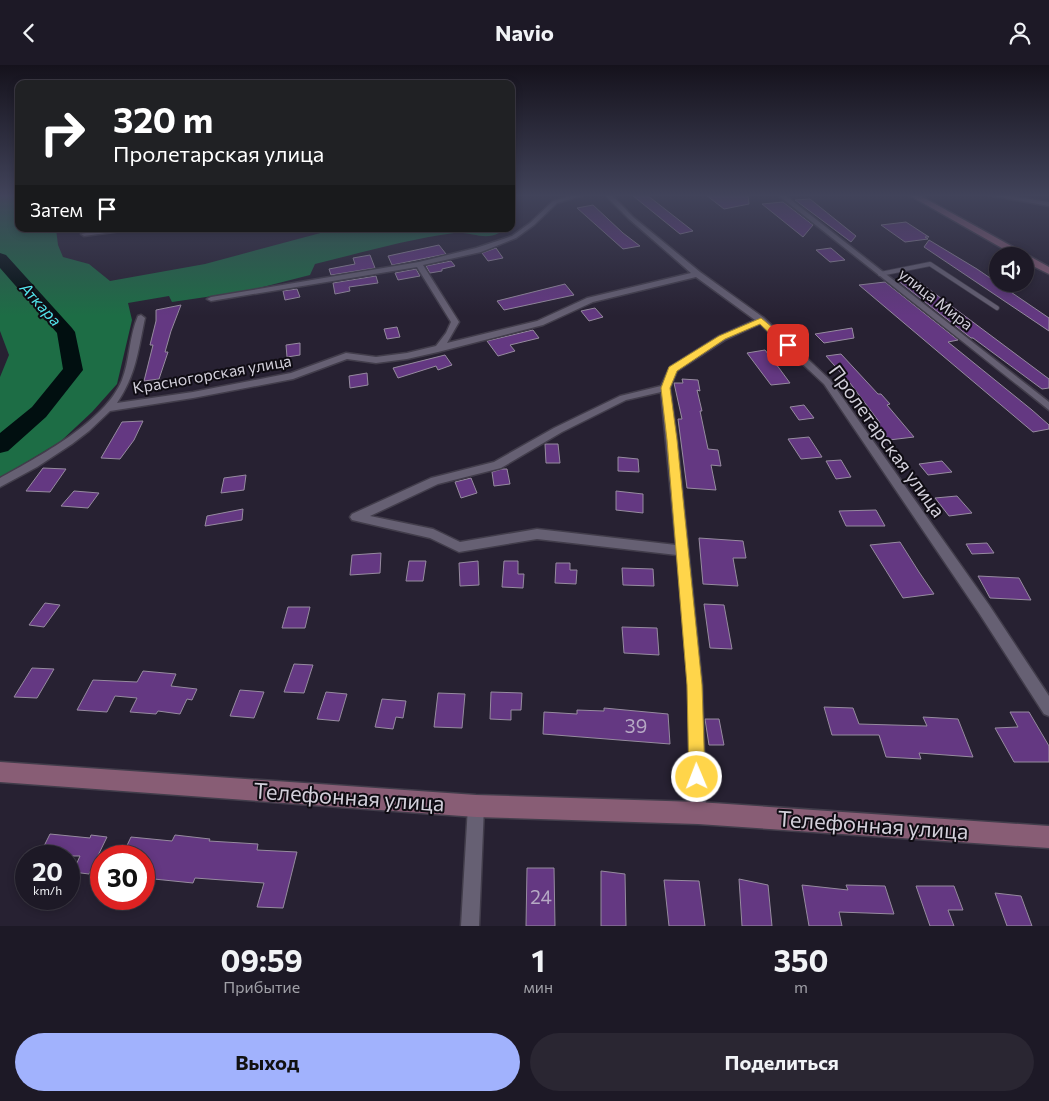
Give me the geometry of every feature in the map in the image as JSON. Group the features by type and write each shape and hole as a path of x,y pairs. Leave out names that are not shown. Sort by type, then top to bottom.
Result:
{"street":[{"path":"210,299 419,264 478,250 517,235"},
{"name":"Пролетарская улица","path":"651,235 697,274 761,320 827,382 984,609 1049,709"},
{"name":"улица Мира","path":"831,235 1049,407"},
{"path":"985,235 1006,247"},
{"path":"1034,263 1049,271"},
{"path":"419,264 455,322 450,333 438,349"},
{"name":"Красногорская улица","path":"107,407 193,395 293,376 346,356 376,360 407,356 540,323 590,300 697,274"},
{"path":"0,483 37,463 86,427 107,407 125,384 141,318"},
{"path":"698,813 695,685 665,388 673,369 722,337 761,320"},
{"path":"665,388 623,397 558,430 497,465 435,481 356,517 433,534 459,547 537,534 682,551"},
{"name":"Телефонная улица","path":"0,772 476,806 698,813 1049,837"},
{"path":"470,926 476,806"}],"lane":[{"path":"880,274 930,264 997,308"}],"green space":[{"path":"0,235 57,235 58,245 63,257 89,264 110,281 205,264 312,235 442,235 315,264 310,275 247,291 172,302 169,296 128,303 132,320 117,384 92,412 61,441 0,478 0,377 9,355 0,331"}],"building":[{"path":"607,235 626,235 640,246 623,249"},
{"path":"842,235 855,235 851,242"},
{"path":"895,235 926,235 929,237 925,237 928,239 905,242"},
{"path":"929,240 977,269 989,277 989,291 924,247"},
{"path":"439,245 446,254 392,265 388,256"},
{"path":"496,248 503,258 488,261 482,253"},
{"path":"831,248 845,260 830,262 816,250"},
{"path":"370,255 375,268 331,275 329,269 355,264 353,258"},
{"path":"451,261 455,266 442,269 442,271 430,273 426,266"},
{"path":"416,269 420,276 398,280 395,273"},
{"path":"376,276 378,283 349,287 350,291 335,294 333,283"},
{"path":"914,278 1049,379 1049,388 1042,389 971,338 897,280"},
{"path":"885,282 958,340 948,342 1032,410 1049,425 1049,429 1033,432 859,285"},
{"path":"565,284 574,295 504,310 497,301"},
{"path":"297,289 300,297 285,300 283,291"},
{"path":"991,292 1011,292 1049,318 1049,331"},
{"path":"181,305 171,331 165,352 168,352 159,379 144,381 153,345 150,345 156,321 156,310"},
{"path":"595,308 603,317 589,321 581,311"},
{"path":"397,327 400,337 387,339 384,329"},
{"path":"852,328 854,338 824,343 815,334"},
{"path":"533,330 539,338 510,345 515,351 498,356 487,341"},
{"path":"300,343 300,355 287,357 286,345"},
{"path":"765,350 790,383 771,385 747,353"},
{"path":"841,354 878,394 881,394 890,404 887,405 914,437 889,440 876,424 880,423 850,383 826,356"},
{"path":"445,355 452,365 438,370 436,366 398,378 393,368"},
{"path":"367,373 368,385 350,388 349,376"},
{"path":"682,379 698,380 700,391 697,390 702,411 700,411 708,449 718,450 721,466 711,465 716,490 687,488 678,419 682,419 674,383 683,383"},
{"path":"804,405 814,418 799,420 790,407"},
{"path":"143,421 134,440 120,459 101,458 122,422"},
{"path":"809,437 822,457 801,459 788,439"},
{"path":"545,444 558,444 560,463 546,463"},
{"path":"618,457 638,459 639,472 618,471"},
{"path":"841,460 851,477 836,479 826,461"},
{"path":"942,461 952,472 928,475 919,464"},
{"path":"43,468 66,469 50,492 26,491"},
{"path":"507,469 510,484 494,486 492,472"},
{"path":"246,475 244,490 221,493 224,478"},
{"path":"471,478 477,493 461,498 455,482"},
{"path":"74,491 99,493 88,508 61,506"},
{"path":"616,491 643,494 643,513 616,510"},
{"path":"957,496 972,513 949,516 935,498"},
{"path":"243,509 242,520 205,526 207,516"},
{"path":"876,510 885,526 846,526 839,511"},
{"path":"699,538 743,541 746,558 733,558 738,586 703,584"},
{"path":"900,542 934,594 903,598 870,545"},
{"path":"987,543 994,553 972,554 966,544"},
{"path":"381,553 380,573 350,575 352,555"},
{"path":"409,561 426,561 423,581 406,581"},
{"path":"478,561 479,585 460,586 459,563"},
{"path":"504,561 518,561 518,574 524,574 523,588 502,587"},
{"path":"556,563 570,563 570,570 577,570 576,584 555,583"},
{"path":"622,568 653,569 654,586 623,585"},
{"path":"978,576 1019,578 1031,600 990,598"},
{"path":"45,603 60,605 44,627 29,625"},
{"path":"704,604 724,605 732,649 710,648"},
{"path":"288,607 310,607 305,628 282,628"},
{"path":"622,627 657,628 659,655 624,653"},
{"path":"294,664 313,665 304,693 284,692"},
{"path":"32,668 54,669 37,698 14,697"},
{"path":"143,671 176,674 171,686 197,689 192,700 187,699 180,714 158,711 156,714 130,712 137,698 115,696 107,712 77,710 93,680 137,682"},
{"path":"240,690 264,692 254,718 230,716"},
{"path":"326,692 347,694 339,721 317,719"},
{"path":"491,692 522,693 521,710 511,710 511,720 490,719"},
{"path":"438,693 465,694 462,728 434,727"},
{"path":"382,699 406,701 403,718 396,717 393,729 375,727"},
{"path":"824,707 853,708 859,724 927,726 923,717 958,719 973,757 919,753 921,759 886,757 879,735 832,735"},
{"path":"604,708 668,714 670,744 543,734 544,712 577,714 577,710 604,711"},
{"path":"1010,712 1029,712 1049,746 1049,762 1014,762 995,728 1018,727"},
{"path":"705,719 719,719 724,745 709,745"},
{"path":"50,834 90,838 91,835 107,837 103,845 90,845 89,874 80,873 80,845 44,845"},
{"path":"175,835 210,839 209,841 258,844 257,850 297,852 283,908 257,907 264,883 195,878 193,883 155,879 155,845 127,845 131,837 172,841"},
{"path":"527,868 554,868 555,926 526,926"},
{"path":"601,871 625,874 626,926 601,926"},
{"path":"739,879 768,885 772,926 742,926"},
{"path":"664,880 699,881 705,926 669,926"},
{"path":"802,885 848,890 846,885 885,886 894,914 839,912 842,926 809,926"},
{"path":"916,886 954,886 963,910 948,910 954,926 930,926"},
{"path":"995,893 1021,896 1032,926 1007,926"}],"waterway":[{"name":"Аткара","path":"0,258 66,332 73,370 39,412 0,445"}],"route":[{"path":"697,777 695,685 672,440 665,388 673,369 722,337 761,320 788,345"}]}
